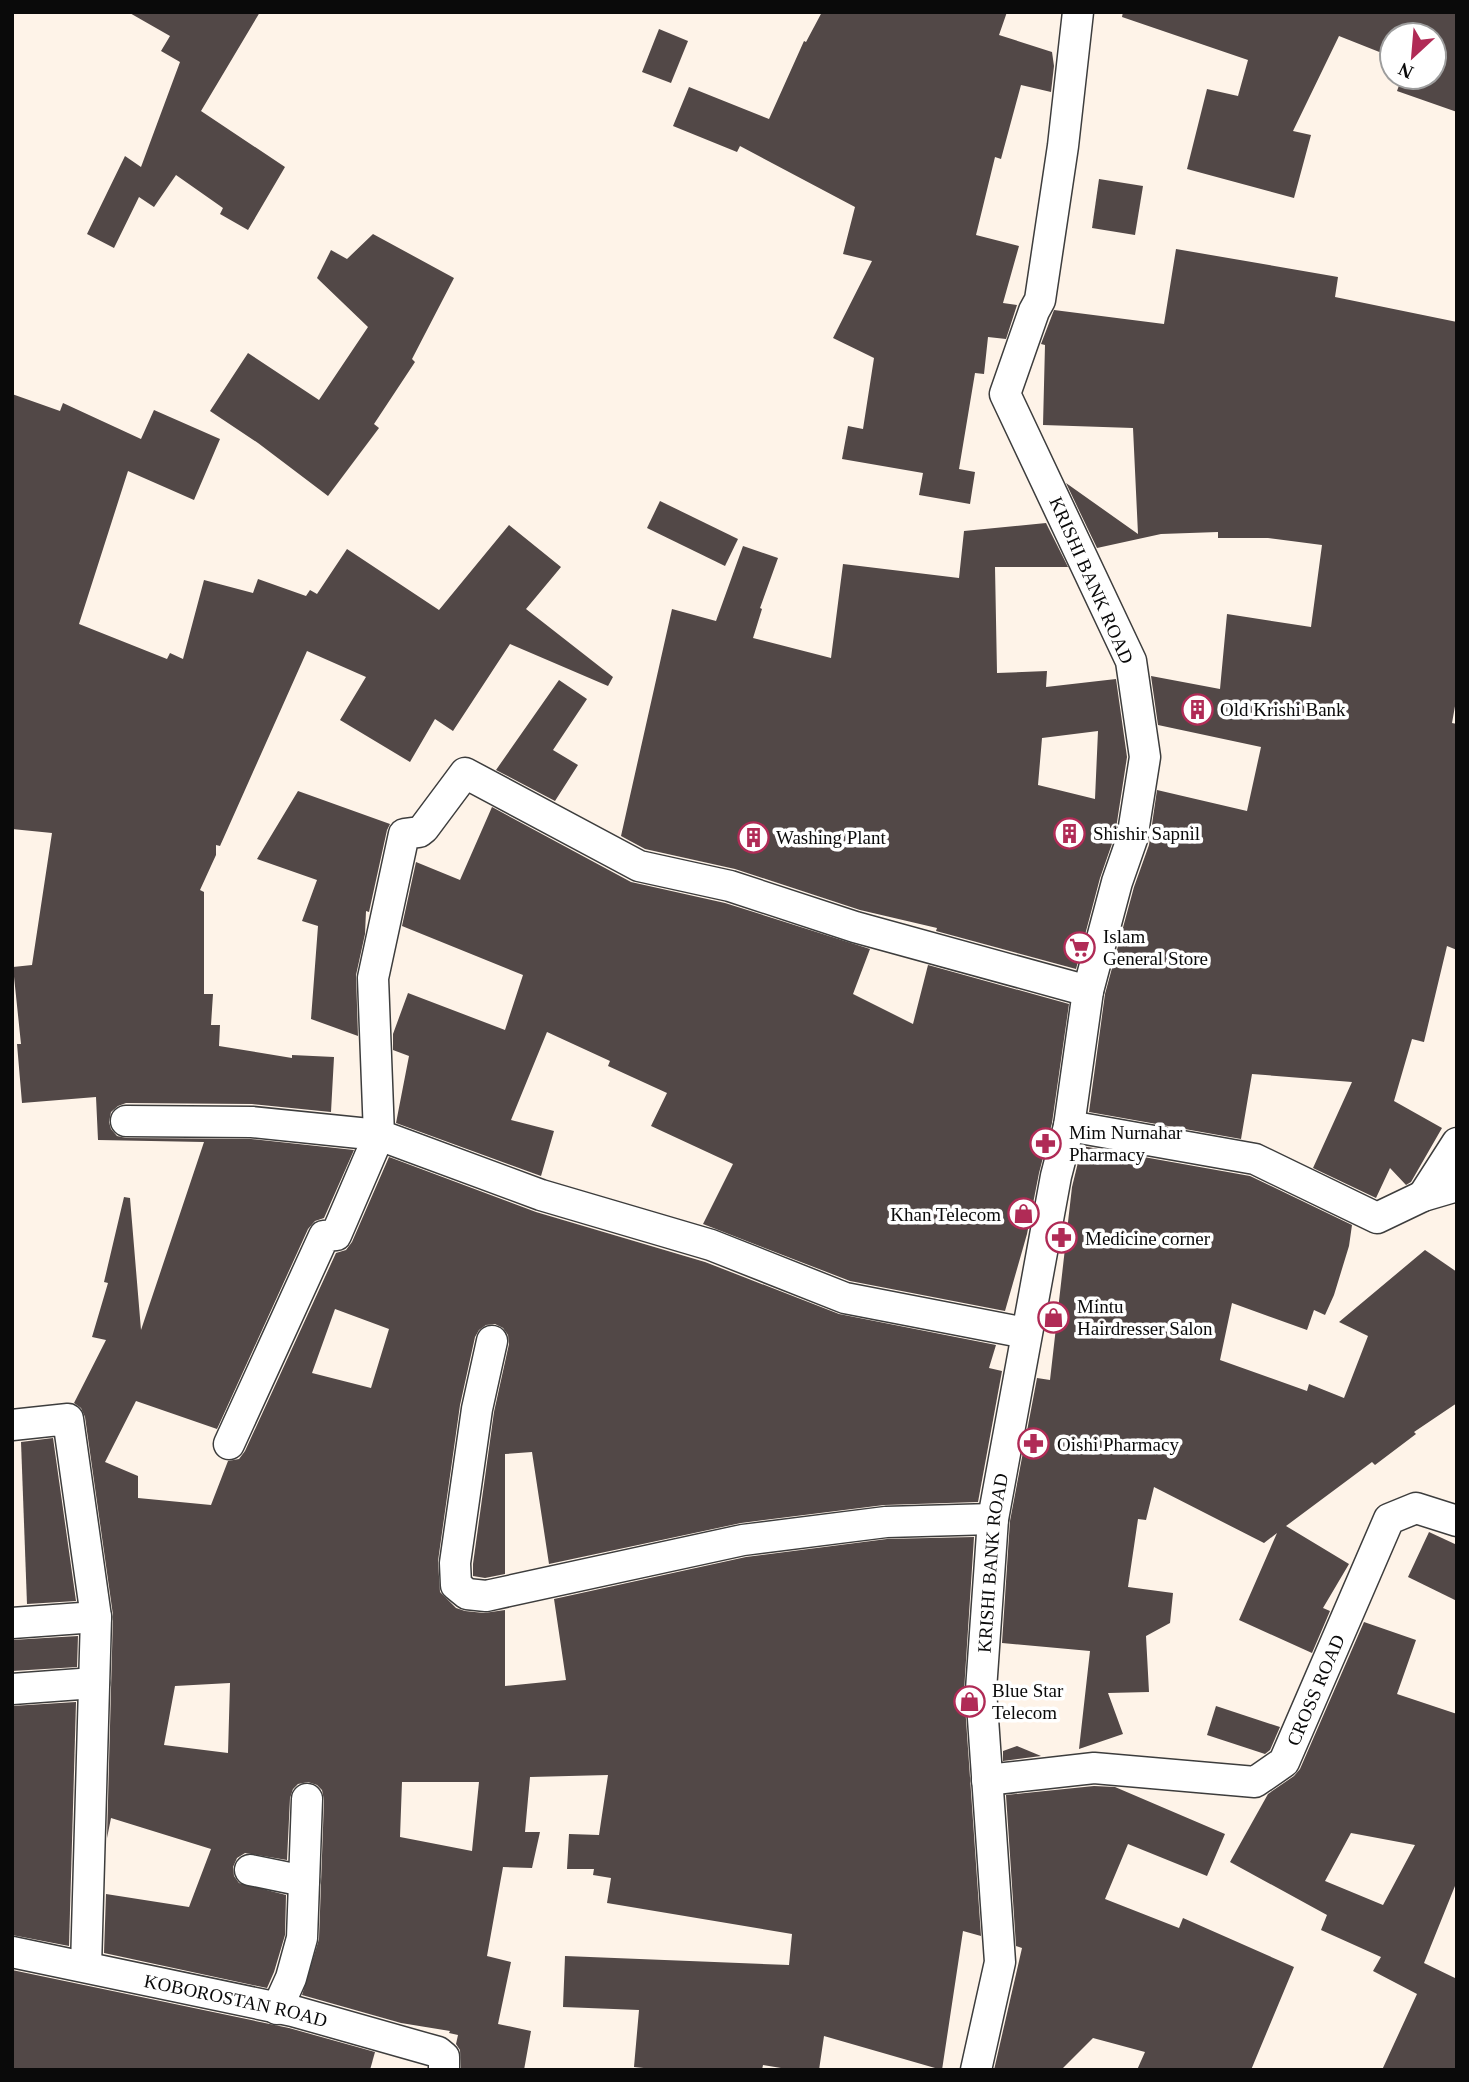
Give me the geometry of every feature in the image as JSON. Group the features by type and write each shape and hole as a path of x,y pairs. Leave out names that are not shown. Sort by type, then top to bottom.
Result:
{"street":[{"name":"KRISHI BANK ROAD","path":"976,2070 1000,1962 981,1690 993,1519 1056,1176 1069,1126 1088,991 1117,882 1132,839 1144,757 1131,661 1005,394 1040,300 1063,146 1078,12"},
{"path":"229,1444 324,1236 336,1235 379,1135 373,978 404,834 419,832 424,828 466,772 639,866 730,886 855,927 1088,991"},
{"path":"125,1121 252,1122 379,1135 541,1195 712,1245 845,1298 1026,1333"},
{"path":"1069,1126 1255,1159 1377,1218 1423,1196 1457,1186"},
{"path":"1423,1196 1457,1143"},
{"path":"492,1341 477,1409 455,1563 456,1585 467,1594 486,1595 743,1540 886,1522 993,1519"},
{"path":"12,1425 68,1419 96,1617 86,1967"},
{"name":"CROSS ROAD","path":"988,1780 1094,1768 1255,1782 1284,1762 1389,1519 1416,1508 1457,1521"},
{"path":"12,1623 96,1617"},
{"path":"12,1689 94,1683"},
{"path":"277,2009 291,1978 302,1938 307,1799"},
{"path":"250,1870 304,1881"},
{"name":"KOBOROSTAN ROAD","path":"12,1951 293,2011 438,2052 444,2057 444,2070"}],"building":[{"path":"128,12 260,12 201,111 285,167 248,230 220,214 223,208 176,175 154,207 139,197 114,248 87,234 125,156 141,167 180,62 161,51 170,36"},
{"path":"822,12 1007,12 999,35 1052,52 1054,66 1051,92 1021,85 1001,159 995,157 976,235 1019,246 1003,303 1017,305 1006,339 988,337 984,374 975,373 959,469 975,472 970,504 919,495 923,473 842,459 848,426 863,429 874,358 833,338 872,261 843,254 855,207 740,146 737,152 673,126 689,87 769,119 804,41 806,42"},
{"path":"1123,12 1457,12 1457,112 1397,91 1448,91 1448,21 1378,21 1378,51 1339,36 1293,131 1311,135 1294,198 1187,169 1207,89 1238,96 1248,60 1122,17"},
{"path":"659,29 688,41 671,83 642,72"},
{"path":"1099,179 1143,186 1135,235 1092,228"},
{"path":"373,234 454,278 412,359 415,362 374,424 379,428 328,496 210,411 248,353 319,400 368,327 317,278 331,250 347,259"},
{"path":"1176,249 1338,277 1335,297 1457,322 1457,695 1452,723 1457,724 1457,950 1447,946 1424,1042 1412,1039 1394,1101 1442,1128 1411,1182 1406,1185 1390,1168 1376,1198 1313,1168 1352,1082 1252,1074 1241,1139 1089,1112 1105,994 1134,887 1149,845 1157,790 1247,811 1261,747 1158,725 1151,676 1220,689 1227,614 1311,627 1322,545 1268,538 1218,538 1218,532 1161,534 1097,548 1066,483 1138,534 1133,428 1043,425 1045,345 1041,344 1054,310 1164,324"},
{"path":"12,394 60,411 63,403 141,439 154,410 220,439 194,500 128,471 79,624 167,659 170,653 183,659 204,580 253,593 258,579 306,596 310,590 317,594 347,549 439,610 509,525 561,567 526,609 613,677 608,686 510,644 453,731 435,719 410,762 340,720 366,677 307,651 220,846 216,845 216,855 200,890 204,892 204,994 213,994 211,1025 220,1025 219,1046 292,1058 292,1055 334,1057 331,1112 252,1104 126,1103 111,1112 109,1122 117,1136 126,1138 251,1139 354,1150 324,1218 315,1221 308,1229 217,1429 136,1401 105,1462 138,1476 138,1498 211,1505 228,1461 239,1459 245,1451 336,1253 346,1250 352,1242 389,1157 536,1212 705,1262 839,1314 996,1345 989,1368 1002,1371 978,1502 884,1505 741,1523 549,1564 532,1452 505,1454 505,1574 485,1578 473,1576 473,1564 494,1412 509,1344 508,1335 503,1328 495,1324 486,1325 475,1337 460,1405 438,1561 440,1592 456,1608 484,1613 505,1610 505,1686 566,1680 554,1599 746,1557 887,1539 974,1537 964,1691 981,1936 963,1931 942,2070 824,2036 819,2070 793,2070 763,2065 762,2070 663,2070 634,2067 639,2010 563,2007 565,1956 789,1965 792,1934 607,1903 611,1878 593,1875 594,1869 567,1869 569,1834 599,1835 608,1775 530,1777 525,1832 540,1832 532,1868 503,1867 487,1956 511,1962 498,2024 531,2031 524,2070 461,2070 460,2050 456,2044 458,2035 449,2033 450,2031 401,2023 302,1995 319,1939 324,1800 322,1790 308,1782 298,1784 290,1798 287,1860 245,1853 237,1858 233,1867 234,1876 239,1883 286,1895 285,1935 267,1988 104,1953 106,1894 189,1907 211,1849 111,1818 107,1838 113,1615 85,1417 81,1408 74,1403 106,1340 92,1337 108,1283 104,1282 124,1197 130,1198 141,1330 204,1142 98,1140 96,1097 22,1103 17,1044 21,1044 13,967 32,965 52,833 12,829","holes":["335,1309 389,1329 371,1388 312,1373","230,1683 228,1753 164,1745 175,1686","402,1782 479,1782 472,1851 400,1837"]},
{"path":"660,501 738,539 725,566 647,528"},
{"path":"1046,523 1068,567 995,567 997,673 1047,671 1046,687 1116,679 1127,757 1115,835 1100,878 1076,969 936,931 937,928 860,910 735,869 645,849 621,836 672,609 716,621 743,546 778,558 760,608 762,609 753,638 831,658 843,564 959,578 964,531","holes":["1098,731 1095,799 1038,785 1042,738"]},
{"path":"559,680 587,699 553,750 578,765 555,801 496,770"},
{"path":"298,791 390,824 369,912 366,911 365,934 356,975 358,1036 311,1019 318,926 302,921 317,880 257,859"},
{"path":"492,807 631,882 725,903 870,949 853,994 913,1024 928,965 1069,1004 1052,1123 1027,1234 1005,1311 850,1281 703,1224 733,1164 651,1126 667,1093 608,1066 610,1061 547,1032 511,1120 554,1131 541,1176 396,1123 409,1056 393,1050 393,1034 408,993 505,1030 523,975 402,926 416,862 460,880"},
{"path":"1082,1146 1250,1176 1352,1225 1349,1246 1334,1295 1325,1315 1314,1310 1307,1330 1232,1303 1220,1360 1307,1391 1309,1384 1344,1398 1368,1336 1339,1322 1425,1250 1457,1272 1457,1403 1414,1432 1416,1434 1375,1465 1372,1462 1286,1526 1349,1564 1323,1608 1330,1611 1312,1653 1239,1620 1277,1533 1264,1543 1154,1487 1146,1520 1138,1519 1128,1587 1173,1593 1170,1623 1146,1636 1149,1692 1108,1693 1123,1734 1079,1749 1090,1651 1002,1643 1010,1521 1037,1378 1050,1380 1072,1187"},
{"path":"53,1438 76,1601 27,1604 21,1442"},
{"path":"1429,1532 1457,1545 1457,1601 1408,1577"},
{"path":"1364,1622 1416,1640 1397,1694 1457,1714 1457,1881 1424,1963 1457,1979 1457,2070 1382,2070 1417,1994 1373,1971 1381,1957 1321,1930 1327,1915 1230,1862 1268,1794 1300,1769","holes":["1351,1833 1415,1845 1383,1905 1325,1881"]},
{"path":"78,1636 77,1667 12,1671 12,1640"},
{"path":"76,1702 69,1946 12,1935 12,1706"},
{"path":"1216,1706 1280,1727 1270,1750 1265,1754 1207,1735"},
{"path":"1017,1746 1041,1756 1003,1761 1003,1751"},
{"path":"1094,1786 1115,1787 1225,1834 1207,1876 1128,1844 1105,1899 1179,1928 1183,1918 1294,1967 1251,2070 1137,2070 1145,2052 1093,2038 1061,2070 994,2070 1022,1948 1016,1946 1006,1795"},
{"path":"12,1970 289,2028 375,2052 370,2070 12,2070"}],"place":[{"name":"Old Krishi Bank","path":"1197,709"},
{"name":"Shishir Sapnil","path":"1070,833"},
{"name":"Washing Plant","path":"753,837"},
{"name":"Islam General Store","path":"1080,947"},
{"name":"Mim Nurnahar Pharmacy","path":"1046,1143"},
{"name":"Khan Telecom","path":"1024,1214"},
{"name":"Medicine corner","path":"1062,1238"},
{"name":"Mintu Hairdresser Salon","path":"1054,1317"},
{"name":"Oishi Pharmacy","path":"1034,1444"},
{"name":"Blue Star Telecom","path":"969,1701"}]}
